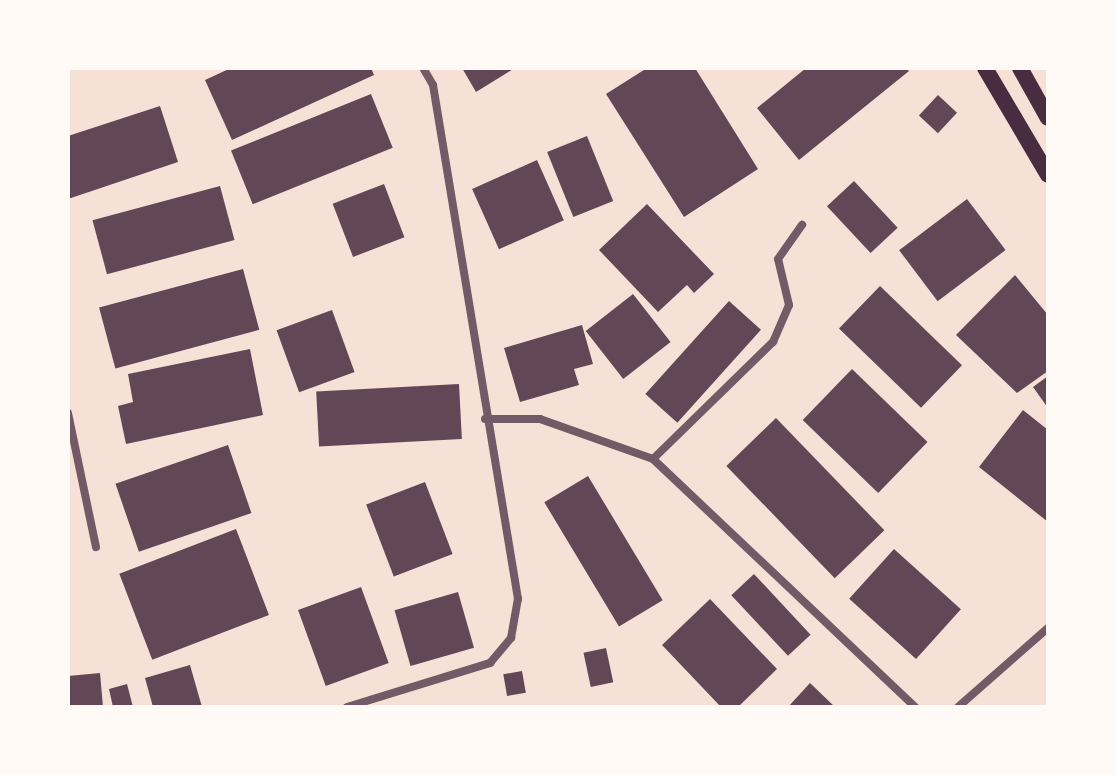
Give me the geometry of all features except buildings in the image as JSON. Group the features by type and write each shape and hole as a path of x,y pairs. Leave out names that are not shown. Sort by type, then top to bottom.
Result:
{"main road":[{"path":"985,68 1048,175"},
{"path":"1020,68 1048,118"}],"street":[{"path":"347,707 490,663 511,638 518,599 485,419 433,85 423,68"},
{"path":"653,459 773,342 789,305 778,259 802,225"},
{"path":"68,413 96,547"},
{"path":"485,419 540,419 653,459 915,707"},
{"path":"958,707 1048,628"}]}
